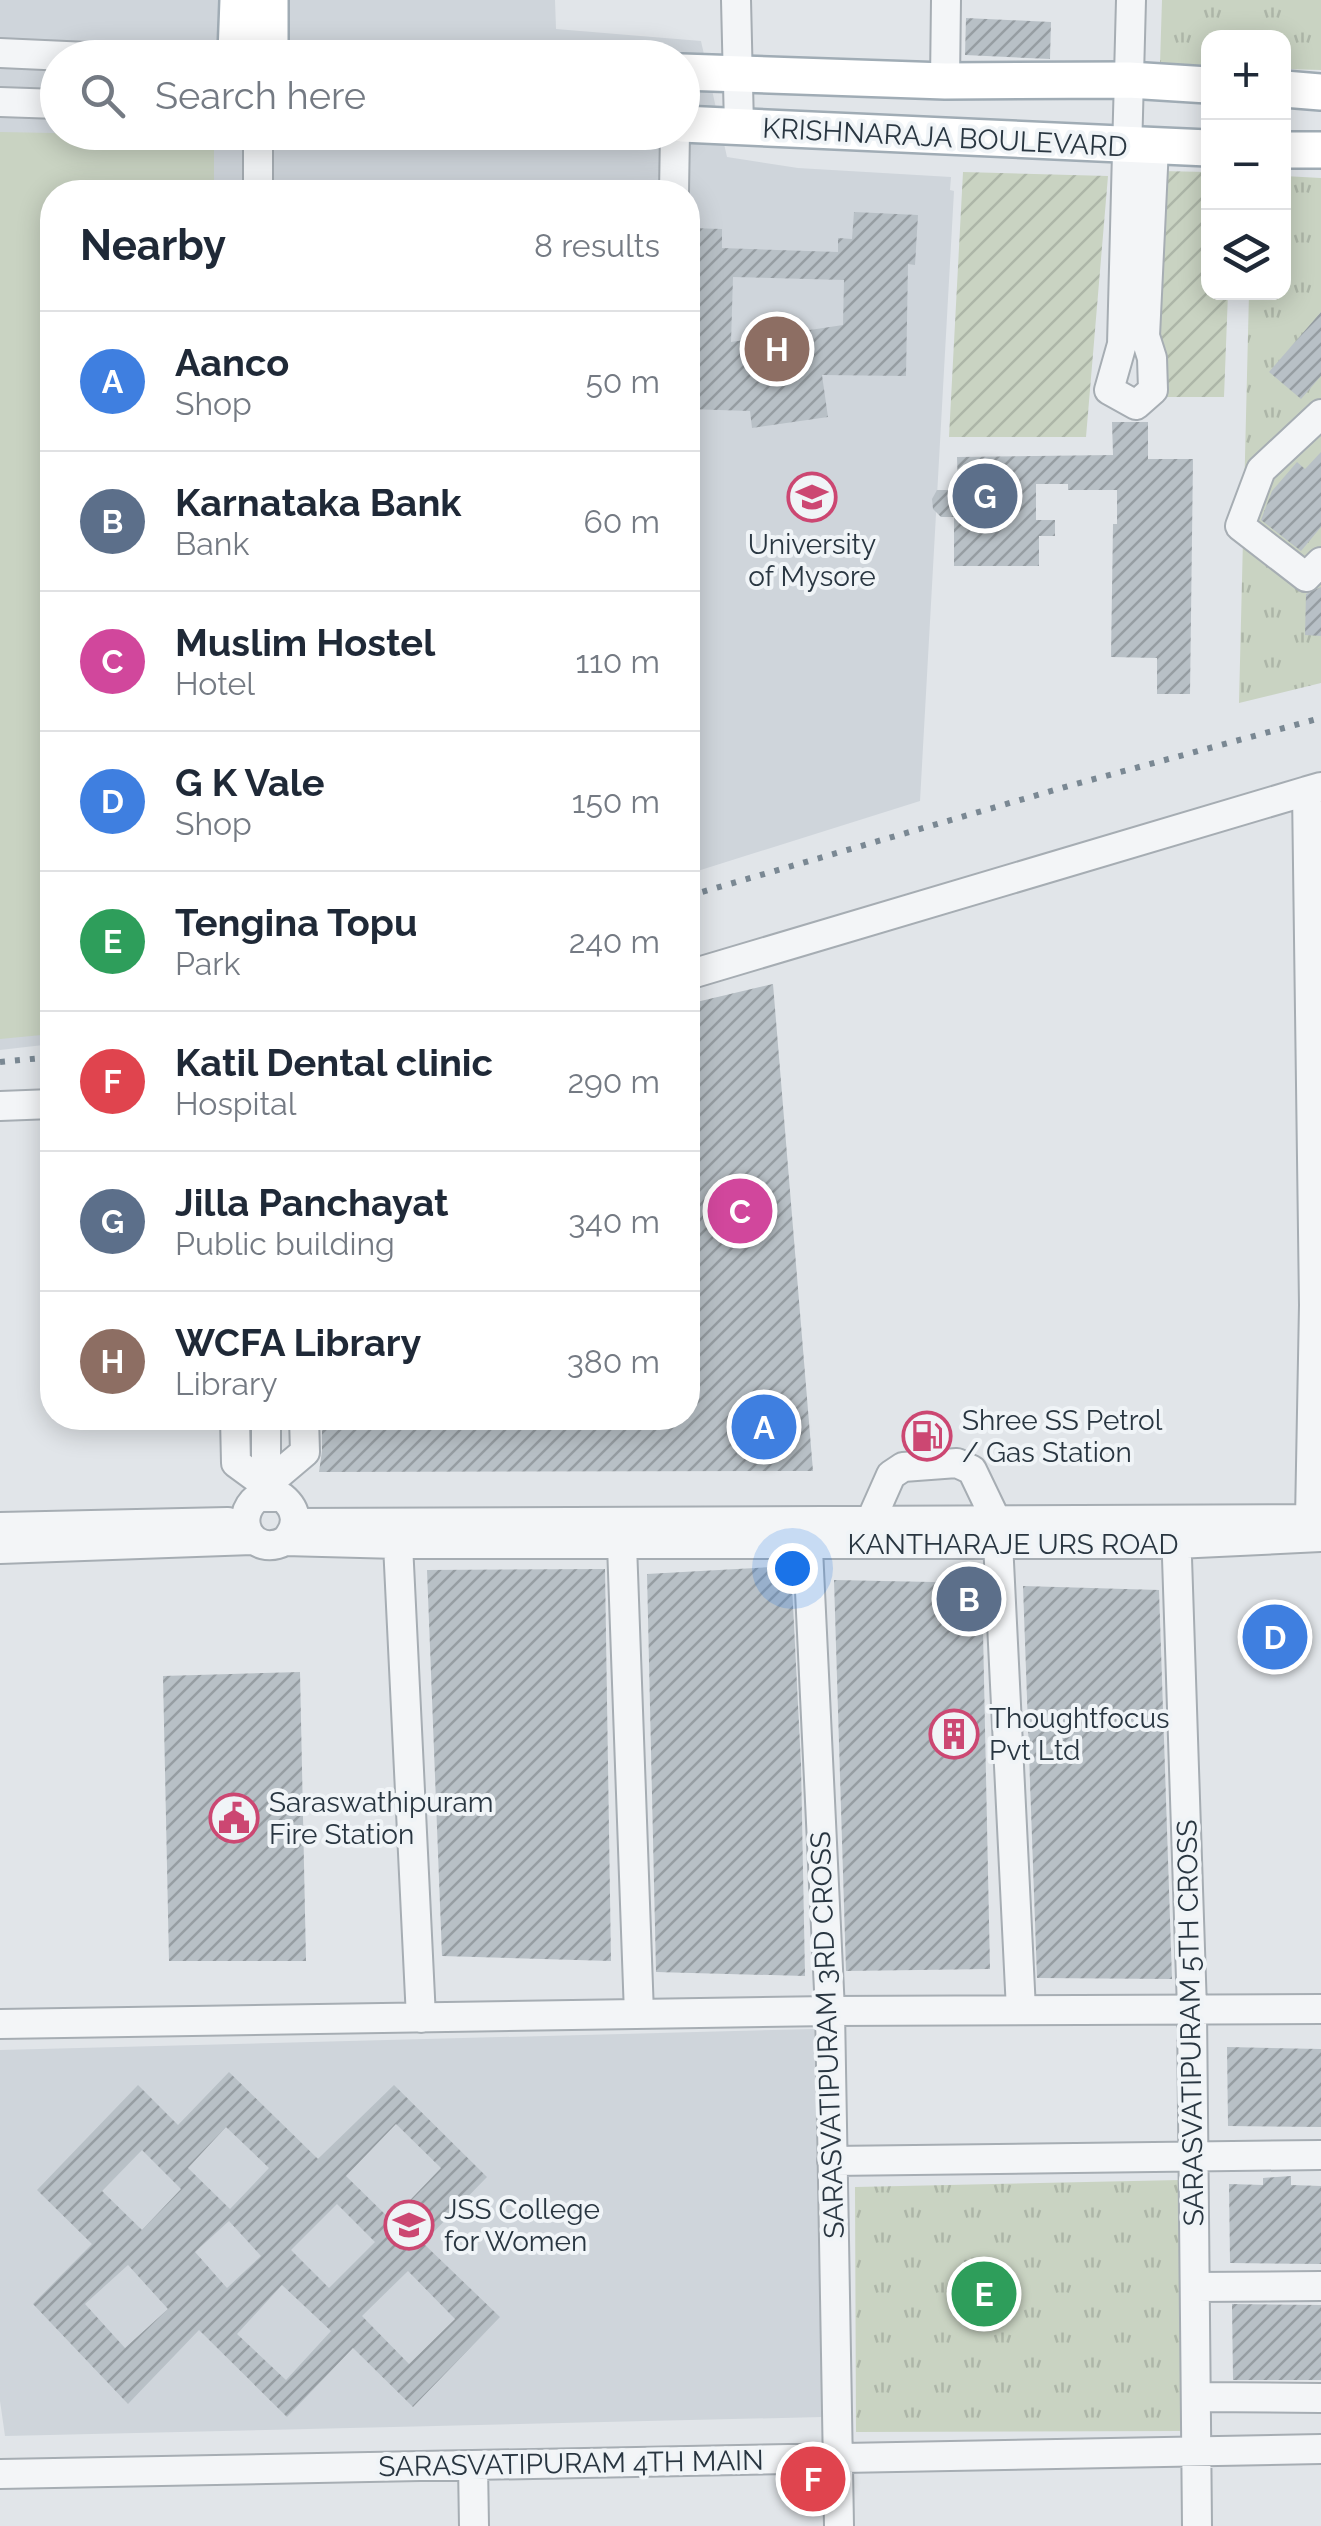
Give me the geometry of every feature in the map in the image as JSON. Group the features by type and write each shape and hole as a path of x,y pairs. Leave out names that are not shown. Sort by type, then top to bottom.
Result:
{"main road":[{"path":"238,0 250,40"},
{"path":"258,40 270,0"},
{"name":"KRISHNARAJA BOULEVARD","path":"700,72 1201,85"},
{"path":"1291,90 1321,92"},
{"name":"KRISHNARAJA BOULEVARD","path":"700,125 1201,148"},
{"path":"1291,150 1321,150"}],"street":[{"path":"736,0 739,126"},
{"path":"945,81 946,0"},
{"path":"1131,0 1129,80 1141,147 1144,336 1152,358 1153,390 1136,406 1109,390 1122,344 1141,147"},
{"path":"0,53 40,55"},
{"path":"0,102 40,103"},
{"path":"258,150 258,179"},
{"path":"674,180 675,150"},
{"path":"1321,414 1262,470 1240,526 1306,577 1321,562"},
{"path":"700,971 1314,789 1317,1525"},
{"path":"0,1106 40,1104"},
{"path":"0,1527 248,1530 268,1546 290,1532 288,1502 266,1490 236,1463 235,1430"},
{"path":"266,1430 266,1490"},
{"path":"248,1530 251,1502 305,1452 304,1430"},
{"path":"871,1520 891,1475 903,1467 957,1463 972,1470 997,1531 1021,2010"},
{"name":"KANTHARAJE URS ROAD","path":"290,1532 398,1544 622,1545 807,1532 871,1520 997,1531"},
{"name":"KANTHARAJE URS ROAD","path":"290,1532 1176,1532 1317,1525"},
{"path":"0,1549 248,1530"},
{"name":"SARASVATIPURAM 3RD CROSS","path":"807,1532 830,2011 839,2526"},
{"name":"SARASVATIPURAM 5TH CROSS","path":"1176,1532 1192,2009 1198,2526"},
{"path":"398,1544 421,2018"},
{"path":"622,1545 639,2014"},
{"path":"0,2024 830,2011 1321,2010"},
{"path":"832,2161 1321,2155"},
{"path":"1195,2287 1321,2286"},
{"path":"1196,2397 1321,2398"},
{"name":"SARASVATIPURAM 4TH MAIN","path":"0,2474 1321,2449"},
{"path":"473,2465 474,2526"}],"shaded area":[{"name":"University of Mysore","path":"0,0 555,0 556,29 689,40 40,40 40,150 700,150 700,41 727,157 798,168 951,177 950,190 954,191 920,801 700,870 700,180 40,180 40,1045 0,1050"},
{"name":"JSS College for Women","path":"814,2029 822,2417 5,2436 0,2401 0,2050"}],"green space":[{"path":"1162,0 1321,0 1321,70 1291,69 1291,30 1201,30 1201,66 1160,64"},
{"path":"0,132 40,133 40,150 214,150 214,180 40,180 40,1035 0,1039"},
{"path":"1160,171 1201,172 1201,300 1228,300 1224,397 1158,397 1151,333"},
{"path":"963,172 1108,176 1086,437 949,437"},
{"path":"1291,176 1321,178 1321,683 1239,703 1249,300 1291,300"},
{"path":"1180,2180 1181,2431 856,2432 855,2187"}],"building":[{"path":"966,18 1051,22 1050,59 965,55"},
{"path":"854,212 918,215 915,265 908,264 906,376 822,375 828,417 752,428 750,411 700,409 700,228 722,229 722,248 838,252 838,238 852,239","holes":["733,277 844,280 843,325 731,342"]},
{"path":"1321,312 1321,376 1301,399 1269,372"},
{"path":"1112,422 1148,422 1148,459 1193,459 1190,694 1157,694 1157,658 1111,657 1117,490 1068,490 1068,484 1036,484 1036,520 1055,520 1055,536 1039,536 1039,566 954,566 954,517 941,517 933,509 932,499 937,490 958,490 957,457 1113,455"},
{"path":"1321,452 1321,527 1301,551 1261,520 1272,491 1297,462 1305,469"},
{"path":"1321,587 1321,636 1305,635 1306,594"},
{"path":"773,984 813,1471 319,1472 322,1430 700,1430 700,1001"},
{"path":"791,1566 801,1764 805,1976 656,1972 647,1574"},
{"path":"605,1569 611,1961 442,1956 427,1570"},
{"path":"834,1580 982,1583 990,1969 846,1971"},
{"path":"1023,1586 1159,1590 1172,1979 1037,1978"},
{"name":"Saraswathipuram Fire Station","path":"300,1672 306,1961 169,1961 163,1676"},
{"path":"1227,2047 1321,2049 1321,2127 1228,2126"},
{"name":"JSS College for Women","path":"229,2072 318,2159 394,2085 487,2177 423,2243 500,2317 413,2407 353,2348 287,2417 199,2330 128,2404 33,2304 92,2244 37,2190 138,2085 178,2125","holes":["396,2124 441,2168 391,2220 346,2176","226,2127 269,2168 230,2209 188,2168","142,2150 181,2189 142,2230 102,2191","337,2204 375,2242 329,2288 291,2250","229,2221 261,2256 227,2288 195,2252","128,2265 168,2309 125,2348 85,2304","408,2271 455,2319 409,2364 362,2316","282,2285 331,2331 286,2380 237,2334"]},
{"path":"1291,2176 1291,2185 1321,2186 1321,2264 1230,2263 1229,2184 1263,2185 1263,2178"},
{"path":"1232,2304 1321,2305 1321,2380 1233,2380"}],"railway":[{"path":"700,893 1321,718"},
{"path":"0,1062 40,1058"}],"place":[{"name":"WCFA Library","path":"777,349"},
{"name":"Jilla Panchayat","path":"985,496"},
{"name":"University of Mysore","path":"812,497"},
{"name":"Muslim Hostel","path":"740,1211"},
{"name":"Aanco","path":"764,1427"},
{"name":"Shree SS Petrol / Gas Station","path":"927,1436"},
{"name":"Karnataka Bank","path":"969,1599"},
{"name":"G K Vale","path":"1275,1637"},
{"name":"Thoughtfocus Pvt Ltd","path":"954,1734"},
{"name":"Saraswathipuram Fire Station","path":"234,1818"},
{"name":"JSS College for Women","path":"409,2225"},
{"name":"Tengina Topu","path":"984,2294"},
{"name":"Katil Dental clinic","path":"813,2479"}]}
